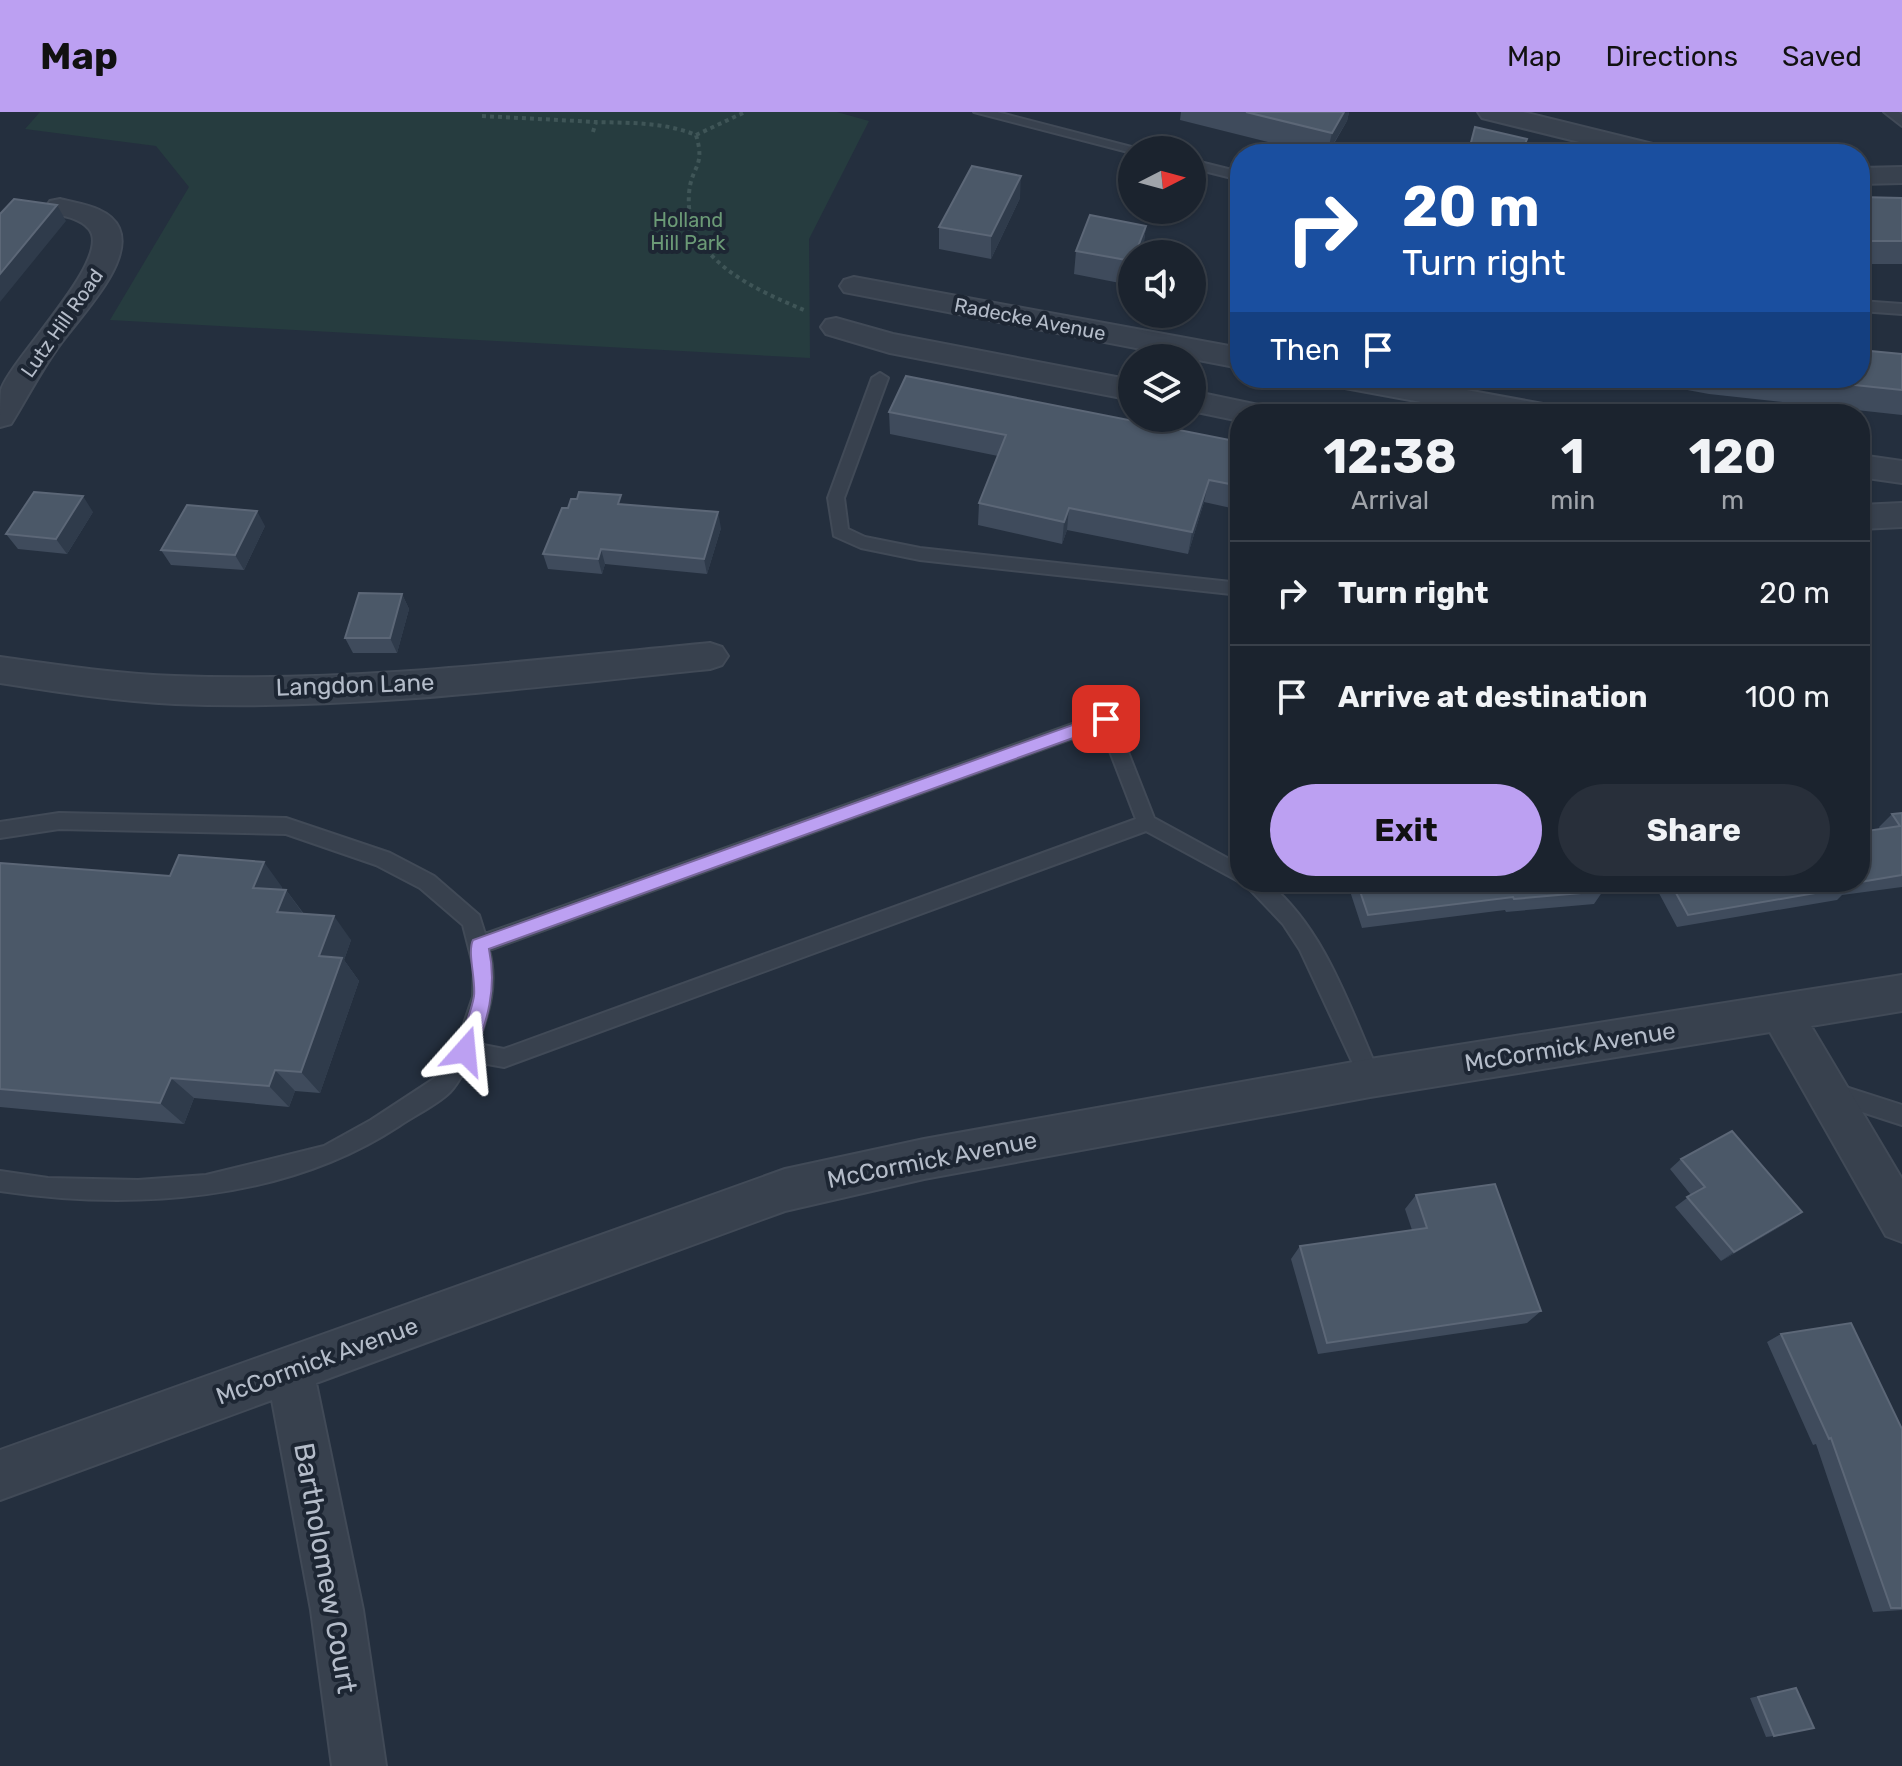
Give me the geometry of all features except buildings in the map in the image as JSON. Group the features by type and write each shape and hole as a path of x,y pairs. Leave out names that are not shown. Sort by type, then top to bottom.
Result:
{"street":[{"path":"1491,112 1620,144"},
{"path":"1870,176 1902,175"},
{"name":"Lutz Hill Road","path":"0,417 46,342 93,283 107,253 108,234 100,223 80,211 60,207"},
{"name":"Radecke Avenue","path":"854,286 1230,356"},
{"path":"890,343 914,297"},
{"path":"826,320 890,343 1118,387"},
{"path":"1400,388 1488,404"},
{"path":"1206,404 1230,409"},
{"path":"1870,467 1902,472"},
{"path":"1870,517 1902,515"},
{"name":"Langdon Lane","path":"0,670 130,689 278,689 389,686 710,656"},
{"name":"McCormick Avenue","path":"0,1475 785,1190 924,1159 1370,1078 1902,993"},
{"path":"1782,1014 1902,1221"},
{"name":"Bartholomew Court","path":"290,1371 337,1610 359,1766"}],"lane":[{"path":"981,112 1118,146"},
{"path":"1891,112 1902,122"},
{"path":"1206,168 1230,174"},
{"path":"1870,307 1902,309"},
{"path":"880,378 836,498 840,532 861,542 920,554 1230,588"},
{"path":"479,945 1106,719 1147,823 1230,869"},
{"path":"0,830 59,821 286,826 369,854 427,882 472,921 484,968 483,997 465,1051 443,1085 379,1127 328,1155 206,1185 48,1188 0,1181"},
{"path":"465,1051 504,1058 1147,823"},
{"path":"1268,892 1289,917 1318,965 1370,1078"},
{"path":"1826,1091 1902,1115"}],"path":[{"path":"696,135 745,112"},
{"path":"482,116 676,126 696,135 702,155 689,182 686,201 690,229 714,261 770,295 826,320"},
{"path":"593,132 596,122"}],"green space":[{"name":"Holland Hill Park","path":"40,112 837,112 869,121 809,239 810,358 110,320 189,187 156,146 25,129"}],"route":[{"path":"465,1051 483,997 484,968 479,945 1106,719"}]}
